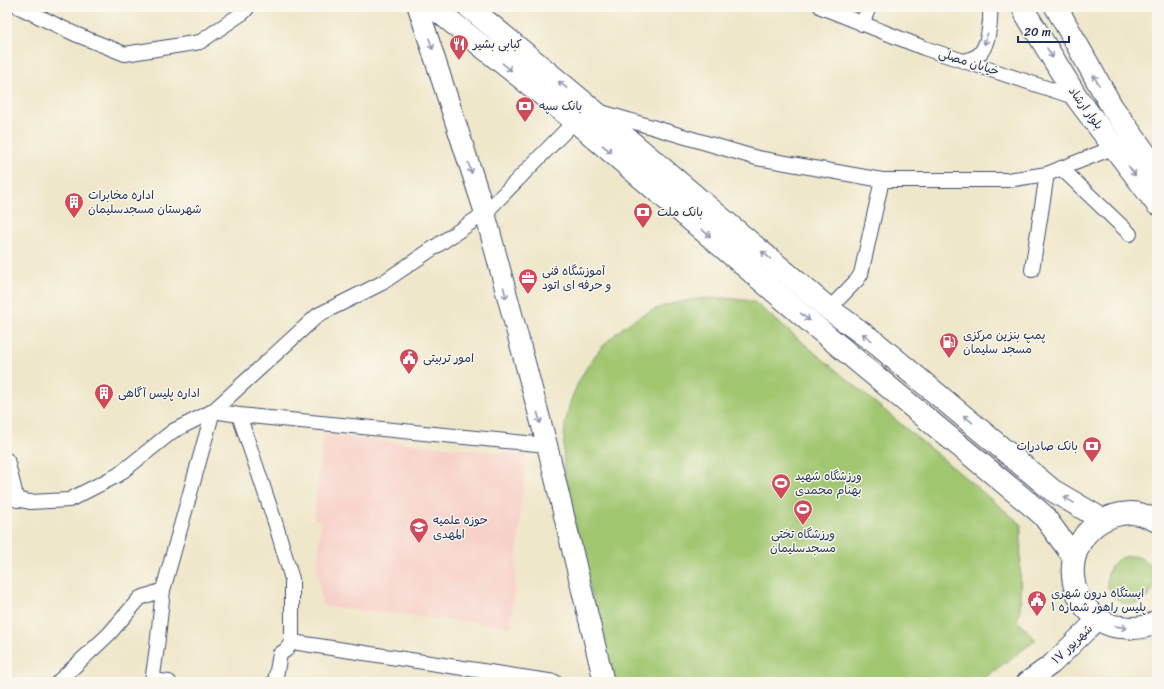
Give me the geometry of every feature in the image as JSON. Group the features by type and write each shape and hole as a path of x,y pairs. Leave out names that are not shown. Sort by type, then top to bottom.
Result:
{"main road":[{"path":"418,7 485,213 547,445 604,682"},
{"path":"433,7 575,122 821,331 1043,515 1074,557"},
{"path":"469,7 829,309 877,344 1052,490 1103,520"},
{"name":"بلوار ارشاد","path":"1024,7 1077,98 1157,204"},
{"name":"بلوار ارشاد","path":"1056,7 1112,107 1157,170"},
{"path":"1092,117 1112,107"},
{"path":"1153,513 1131,513 1117,515 1103,520 1092,527 1078,546 1074,557 1072,575 1076,592 1085,607 1098,619 1116,627 1135,629 1154,624 1157,621"},
{"name":"۱۷ شهریور","path":"1027,682 1052,664 1098,619"}],"street":[{"path":"19,7 75,34 125,54 200,42 244,12 248,7"},
{"name":"خیابان مصلی","path":"821,7 924,48 1077,98"},
{"path":"862,24 869,7"},
{"path":"965,61 979,55 986,42 991,18 990,7"},
{"path":"593,110 757,158 882,180 1008,180 1047,174 1115,147"},
{"path":"7,460 12,498 30,502 69,500 118,474 173,431 213,410 318,315 382,283 485,213 575,122"},
{"path":"1061,168 1130,234"},
{"path":"1032,270 1047,174"},
{"path":"829,309 861,274 882,180"},
{"path":"213,410 240,415 547,445"},
{"path":"169,682 152,681 164,590 213,410"},
{"path":"240,415 292,579 292,642 286,650 280,654 275,682"},
{"path":"58,682 110,634 140,598 164,590"},
{"path":"292,642 555,682"}],"shaded area":[{"name":"حوزه علمیه المهدی","path":"323,435 526,455 511,627 322,606 317,567 321,521 314,519"}],"green space":[{"name":"ورزشگاه شهید بهنام محمدی","path":"705,298 725,298 753,301 1021,524 1020,613 1017,620 1036,640 979,682 612,682 565,478 563,446 567,415 573,395 582,375 594,357 608,341 624,327 642,315 661,307 677,302"},
{"path":"1126,556 1136,556 1148,563 1155,575 1155,585 1148,597 1136,604 1126,604 1118,600 1111,593 1107,585 1107,575 1111,567 1118,560"}],"place":[{"name":"کبابی بشیر","path":"459,61"},
{"name":"بانک سپه","path":"525,123"},
{"name":"اداره مخابرات شهرستان مسجدسلیمان","path":"74,219"},
{"name":"بانک ملت","path":"643,229"},
{"name":"آموزشگاه فنی و حرفه ای اتود","path":"528,295"},
{"name":"پمپ بنزین مرکزی مسجد سلیمان","path":"949,359"},
{"name":"امور تربیتی","path":"409,375"},
{"name":"اداره پلیس آگاهی","path":"104,410"},
{"name":"بانک صادرات","path":"1092,463"},
{"name":"ورزشگاه شهید بهنام محمدی","path":"781,500"},
{"name":"ورزشگاه تختی مسجدسلیمان","path":"803,526"},
{"name":"حوزه علمیه المهدی","path":"419,544"},
{"name":"ایستگاه درون شهری پلیس راهور شماره ۱","path":"1037,617"}]}
